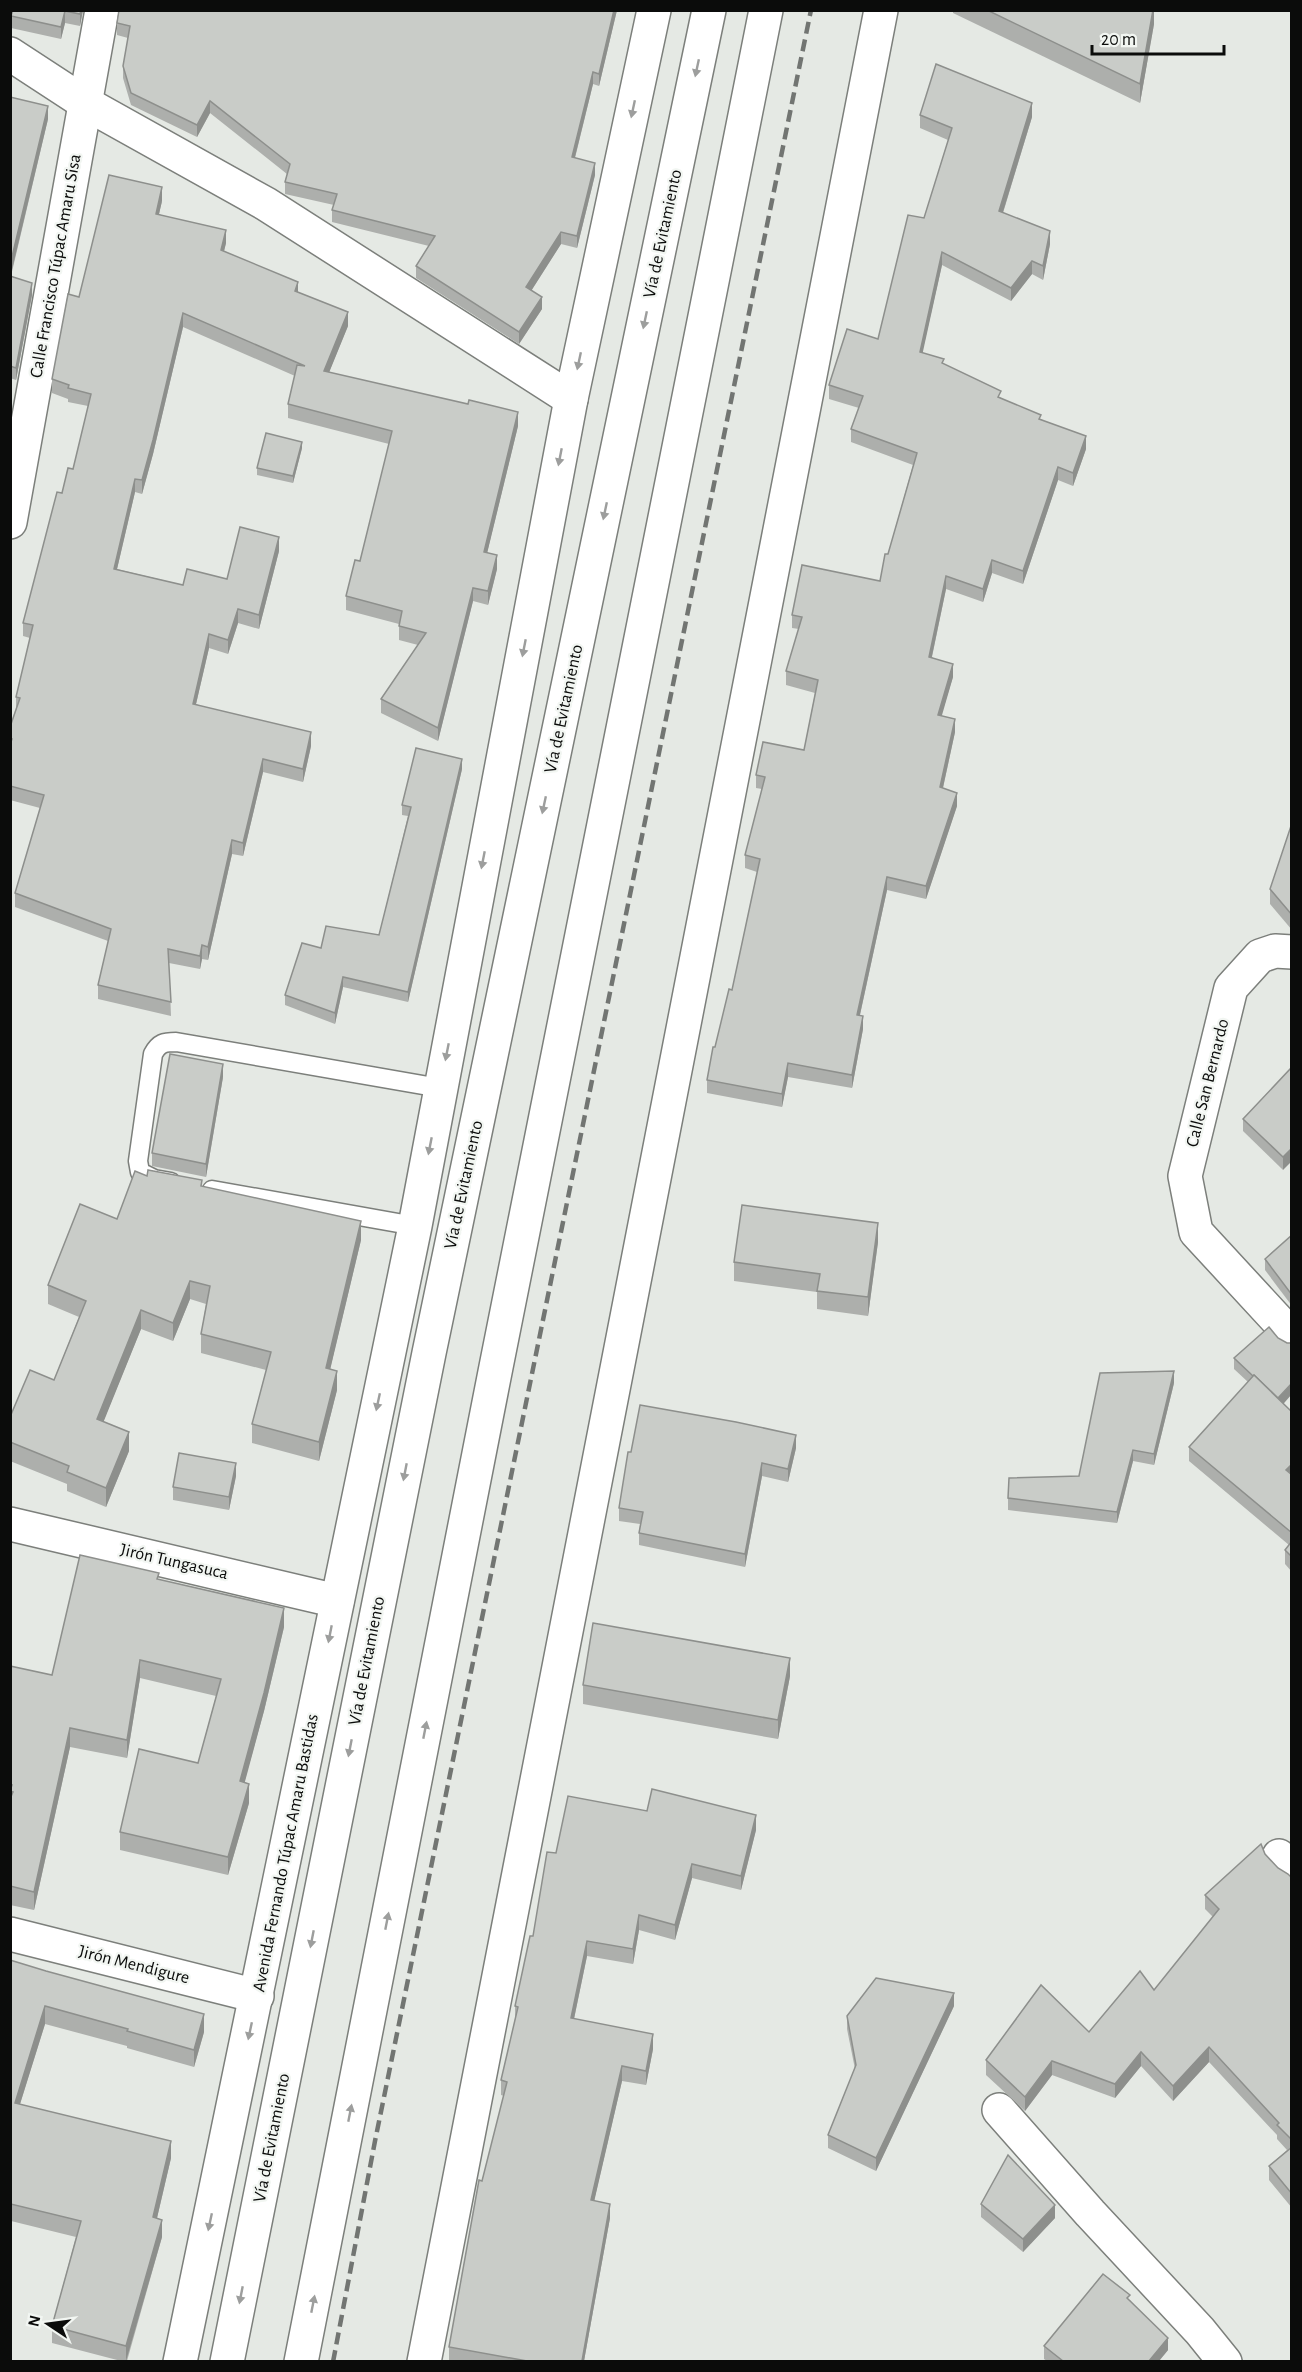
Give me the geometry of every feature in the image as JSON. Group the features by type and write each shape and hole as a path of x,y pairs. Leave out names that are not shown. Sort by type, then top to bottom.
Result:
{"main road":[{"name":"Calle Francisco Túpac Amaru Sisa","path":"10,522 16,466 102,10"},
{"name":"Avenida Fernando Túpac Amaru Bastidas","path":"180,2361 414,1226 571,399 654,10"},
{"name":"Vía de Evitamiento","path":"228,2361 427,1364 709,10"},
{"path":"301,2361 493,1379 766,10"},
{"path":"424,2361 881,10"},
{"path":"10,54 85,103 266,204 571,399"},
{"name":"Calle San Bernardo","path":"1292,952 1275,951 1260,956 1231,988 1185,1176 1196,1232 1292,1336"},
{"name":"Jirón Tungasuca","path":"10,1524 337,1601"},
{"name":"Jirón Mendigure","path":"10,1934 257,1996"},
{"path":"999,2110 1225,2361"}],"lane":[{"path":"414,1226 154,1179 140,1172 138,1161 153,1054 158,1045 165,1042 176,1042 440,1088"}],"building":[{"path":"13,10 81,10 80,14 65,11 61,27 11,16"},
{"path":"119,10 614,10 599,74 593,72 572,157 595,163 577,236 561,232 526,287 542,297 519,332 416,266 435,236 332,210 337,194 285,182 290,164 210,101 197,125 131,93 123,66 130,26 117,23"},
{"path":"987,10 1153,10 1140,84"},
{"path":"936,64 1032,103 999,211 1050,231 1043,266 1032,261 1011,288 942,252 920,352 944,359 942,363 1001,391 998,397 1041,415 1039,419 1086,436 1073,473 1058,467 1023,571 992,560 983,589 946,576 929,657 953,664 938,715 955,719 940,787 957,793 926,886 887,877 857,1015 863,1016 852,1075 788,1063 782,1094 707,1080 713,1047 715,1047 729,989 732,990 760,859 745,855 765,777 756,775 763,742 804,750 818,680 786,671 802,617 792,615 802,565 880,581 885,554 888,554 917,453 851,429 863,396 829,385 847,329 878,339 908,215 924,218 952,128 920,115"},
{"path":"10,97 48,106 10,265"},
{"path":"109,175 162,187 156,214 226,230 221,250 298,282 295,291 348,312 324,371 468,404 469,400 518,412 484,552 497,555 488,591 473,588 438,728 381,699 426,633 399,626 402,611 346,596 355,560 360,561 392,431 288,404 297,365 305,366 183,313 153,440 142,480 135,479 114,569 183,585 187,569 227,579 240,527 279,537 259,615 238,609 228,640 209,634 193,704 311,732 303,769 263,759 243,843 232,840 208,947 202,945 200,956 168,949 171,1002 98,985 111,929 15,893 44,795 10,786 12,739 10,738 10,727 20,698 16,697 33,625 23,623 57,492 62,493 68,468 73,469 91,394 68,388 69,385 52,379 68,294 79,297"},
{"path":"10,276 32,283 16,368 10,366"},
{"path":"266,433 302,442 293,476 257,468"},
{"path":"416,748 462,759 408,992 343,977 335,1013 285,995 302,943 321,948 326,926 379,935 411,807 402,805"},
{"path":"1292,823 1292,915 1270,889"},
{"path":"170,1054 223,1064 206,1164 152,1153"},
{"path":"1292,1067 1292,1148 1283,1157 1243,1119"},
{"path":"148,1170 202,1180 201,1186 361,1221 326,1368 337,1371 319,1442 252,1424 271,1352 201,1334 210,1286 190,1281 173,1323 141,1310 97,1419 129,1432 106,1488 67,1472 69,1466 10,1442 10,1417 30,1370 54,1380 86,1301 48,1285 80,1204 117,1219 135,1171 147,1176"},
{"path":"742,1205 878,1223 868,1297 817,1291 820,1274 734,1262"},
{"path":"1292,1235 1292,1295 1265,1259"},
{"path":"1269,1327 1278,1338 1292,1343 1292,1383 1278,1398 1234,1358"},
{"path":"1174,1371 1154,1454 1133,1450 1117,1512 1008,1498 1009,1478 1079,1476 1100,1373"},
{"path":"1254,1375 1292,1412 1292,1464 1286,1470 1292,1475 1292,1533 1189,1447"},
{"path":"640,1405 796,1435 788,1469 762,1463 745,1554 639,1533 643,1512 619,1508 628,1452 631,1452"},
{"path":"179,1453 236,1463 229,1497 173,1487"},
{"path":"1292,1541 1292,1557 1285,1550"},
{"path":"80,1555 159,1573 157,1579 284,1608 240,1781 249,1784 228,1857 120,1832 139,1749 198,1763 221,1679 140,1660 127,1740 70,1728 34,1892 10,1886 10,1799 13,1792 10,1791 12,1785 10,1785 10,1666 52,1675"},
{"path":"593,1623 790,1658 778,1720 583,1685"},
{"path":"652,1789 756,1815 741,1876 692,1864 675,1925 639,1915 633,1949 587,1941 571,2018 653,2034 646,2071 622,2066 591,2200 610,2204 582,2361 527,2361 449,2347 479,2180 482,2181 507,2082 501,2080 518,2007 515,2006 530,1936 533,1936 547,1852 556,1853 568,1796 647,1811"},
{"path":"1261,1844 1265,1854 1278,1868 1292,1878 1292,2140 1209,2047 1173,2086 1141,2052 1115,2084 1052,2061 1025,2097 986,2060 1041,1985 1089,2032 1140,1971 1154,1990 1219,1909 1205,1895"},
{"path":"10,1960 204,2014 194,2050 45,2006 15,2103 171,2141 153,2217 162,2220 126,2346 52,2326 81,2221 10,2205"},
{"path":"876,1978 954,1993 876,2158 828,2135 856,2065 847,2016"},
{"path":"1292,2147 1292,2194 1269,2166"},
{"path":"1008,2155 1055,2205 1023,2239 981,2204"},
{"path":"1103,2274 1130,2295 1127,2298 1168,2338 1149,2361 1063,2361 1044,2346"}],"railway":[{"path":"333,2362 375,2141 811,10"}]}
